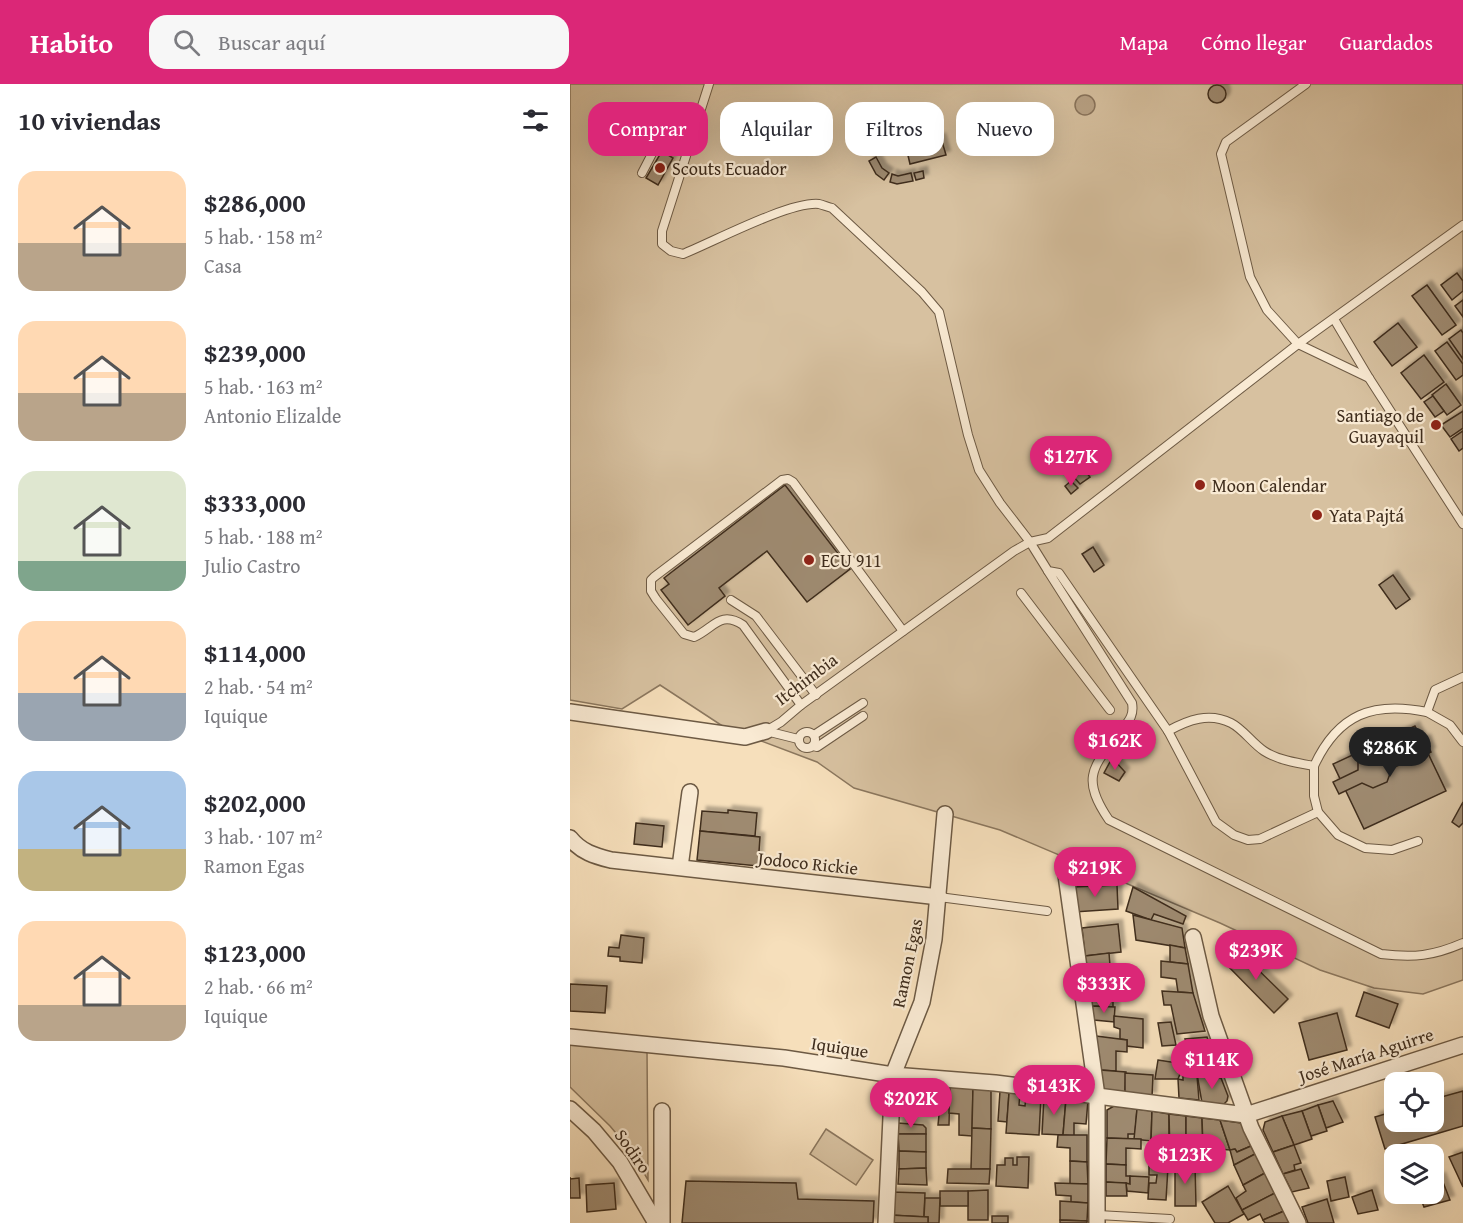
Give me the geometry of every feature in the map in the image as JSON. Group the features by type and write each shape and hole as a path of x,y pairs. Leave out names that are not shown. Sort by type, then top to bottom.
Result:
{"street":[{"name":"Itchimbia","path":"570,712 745,737 766,731"},
{"path":"680,867 690,792"},
{"name":"Ramon Egas","path":"886,1223 893,1075 922,1002 934,939 945,814"},
{"name":"Jodoco Rickie","path":"570,838 575,845 592,855 611,860 939,897"},
{"path":"1065,868 1097,1096 1097,1219"},
{"path":"1193,937 1211,1016 1246,1115 1298,1223"},
{"name":"Iquique","path":"570,1036 784,1058 893,1075 995,1083 1246,1115"},
{"name":"José María Aguirre","path":"1246,1115 1463,1045"},
{"name":"Sodiro","path":"570,1109 594,1131 620,1162 656,1223"},
{"name":"Sodiro","path":"662,1111 662,1223"}],"lane":[{"path":"703,102 709,84"},
{"path":"1306,84 1226,142 1221,154 1250,277 1267,310 1298,344 1369,378"},
{"path":"642,173 651,156"},
{"path":"686,156 662,231 662,244 671,251 683,254 781,212 819,204 832,208 922,292 939,312 968,435 979,470 1000,503 1030,542 1132,703 1131,717 1100,760 1092,777 1093,792 1097,803 1109,820 1381,954 1409,958 1440,953 1463,943"},
{"name":"Itchimbia","path":"766,731 1030,542 1048,538 1298,344 1463,225"},
{"path":"1334,319 1369,378 1463,524"},
{"path":"801,705 743,625 736,620 722,619 694,637 684,634 651,591 651,580 654,576 782,480 788,479 793,482 903,631"},
{"path":"1048,571 1059,573 1168,731 1216,822 1224,830 1248,840 1260,839 1318,812"},
{"path":"1021,593 1110,710"},
{"path":"731,600 756,616 816,694"},
{"path":"1427,712 1435,690 1463,677"},
{"path":"814,735 863,703"},
{"path":"1418,841 1392,850 1365,848 1338,835 1318,812 1314,796 1314,766 1321,750 1332,736 1354,717 1378,709 1402,707 1427,712 1450,725 1463,742"},
{"path":"814,735 806,732 801,734 798,739 799,744 808,749 820,745 863,716"},
{"path":"1168,731 1187,721 1208,717 1231,723 1265,752 1289,761 1314,766"},
{"path":"766,731 798,739"},
{"path":"813,746 814,735"},
{"name":"Jodoco Rickie","path":"939,897 1047,911"},
{"path":"1097,1219 1170,1219"}],"shaded area":[{"path":"570,84 1463,84 1463,980 1423,994 1374,988 1320,970 1220,923 1000,830 854,788 817,762 724,727 660,685 622,709 570,700"},
{"path":"1081,95 1089,95 1095,101 1095,109 1089,115 1081,115 1075,109 1075,101"},
{"path":"570,1044 647,1050 648,1180 631,1151 610,1126 570,1087"},
{"path":"826,1129 873,1160 856,1185 810,1154"}],"building":[{"path":"1217,85 1223,88 1226,94 1223,100 1217,103 1211,100 1208,94 1211,88"},
{"name":"Scouts Ecuador","path":"659,156 673,158 658,185 646,178"},
{"path":"908,156 942,156 910,164"},
{"path":"876,157 882,168 889,173 884,180 876,174 869,161"},
{"path":"923,171 924,178 916,180 914,173"},
{"path":"911,173 913,181 897,184 890,182 892,174 898,176"},
{"path":"1457,273 1463,281 1463,291 1452,300 1441,285"},
{"path":"1427,285 1456,325 1442,335 1412,296"},
{"path":"1463,300 1463,317 1455,306"},
{"path":"1398,323 1417,347 1392,366 1374,342"},
{"path":"1461,330 1463,333 1463,359 1449,339"},
{"name":"Santiago de Guayaquil","path":"1447,342 1463,364 1463,375 1456,380 1435,351"},
{"path":"1424,355 1444,382 1421,399 1401,373"},
{"path":"1446,384 1461,405 1447,415 1432,395"},
{"path":"1433,396 1444,411 1435,417 1424,402"},
{"path":"1463,411 1463,428 1450,437 1441,425"},
{"path":"1463,431 1463,448 1459,451 1451,439"},
{"path":"1082,467 1090,477 1080,484 1072,475"},
{"path":"1071,481 1078,488 1071,494 1065,486"},
{"name":"ECU 911","path":"785,485 850,569 807,602 767,551 719,588 725,596 688,625 661,590 669,584 664,578"},
{"path":"1093,547 1104,565 1094,572 1082,554"},
{"path":"1393,575 1410,599 1396,609 1379,585"},
{"path":"1415,726 1446,791 1364,829 1333,764"},
{"path":"1426,739 1431,752 1392,768 1387,782 1373,788 1362,783 1339,794 1333,782 1358,770 1358,756 1373,750 1385,756"},
{"path":"1111,760 1115,761 1125,772 1119,781 1104,773"},
{"path":"1463,802 1463,823 1459,827 1452,822"},
{"path":"728,810 757,813 755,836 700,831 702,811 728,813"},
{"path":"636,823 664,826 662,847 634,844"},
{"path":"700,831 760,837 758,866 697,860"},
{"path":"1117,885 1118,909 1074,912 1073,887"},
{"path":"1133,887 1186,916 1183,924 1154,914 1151,920 1126,911"},
{"path":"1133,915 1182,928 1185,948 1136,940"},
{"path":"1118,924 1121,952 1085,956 1082,928"},
{"path":"621,935 644,938 642,963 620,961 620,957 608,956 609,947 619,948"},
{"path":"1170,945 1185,948 1188,964 1170,962"},
{"path":"1236,948 1288,999 1274,1013 1223,961"},
{"path":"1109,953 1111,978 1103,978 1102,975 1089,976 1085,956"},
{"path":"1161,961 1188,964 1193,993 1178,992 1176,979 1161,977"},
{"path":"1102,975 1104,995 1091,995 1089,976"},
{"path":"570,984 607,986 605,1013 570,1011"},
{"path":"1162,991 1193,993 1205,1031 1177,1034 1171,1005 1164,1005"},
{"path":"1364,992 1398,1004 1389,1028 1356,1016"},
{"path":"1091,995 1113,995 1113,1007 1092,1006"},
{"path":"1092,1006 1115,1007 1114,1022 1094,1020"},
{"path":"1337,1013 1347,1050 1309,1060 1299,1023"},
{"path":"1114,1016 1143,1019 1143,1048 1127,1046 1127,1040 1120,1039 1120,1029 1114,1027"},
{"path":"1171,1022 1176,1045 1162,1046 1158,1023"},
{"path":"1096,1036 1127,1040 1127,1052 1116,1051 1116,1071 1100,1070"},
{"path":"1207,1037 1215,1061 1195,1062 1193,1053 1189,1053 1185,1039"},
{"path":"1158,1060 1184,1064 1178,1079 1155,1079"},
{"path":"1183,1064 1196,1064 1199,1100 1179,1098 1178,1079 1183,1080"},
{"path":"1100,1070 1126,1072 1125,1094 1103,1091"},
{"path":"1125,1073 1153,1075 1152,1097 1125,1094"},
{"path":"1197,1074 1221,1078 1228,1096 1223,1105 1202,1103"},
{"path":"921,1080 950,1085 949,1125 938,1125 939,1115 921,1113"},
{"path":"921,1080 921,1113 901,1111 905,1081"},
{"path":"950,1085 973,1087 972,1136 959,1135 959,1114 949,1113"},
{"path":"973,1087 991,1089 991,1129 972,1128"},
{"path":"1000,1091 1009,1093 1007,1122 998,1121"},
{"path":"1463,1091 1463,1126 1444,1132 1444,1096"},
{"path":"1009,1093 1020,1093 1019,1105 1025,1106 1026,1095 1041,1096 1039,1135 1006,1133"},
{"path":"1044,1097 1066,1099 1063,1135 1042,1134"},
{"path":"1066,1099 1088,1100 1086,1124 1074,1123 1074,1136 1063,1135"},
{"path":"1333,1101 1343,1122 1326,1128 1318,1105"},
{"path":"1318,1105 1327,1131 1311,1136 1302,1111"},
{"path":"1114,1106 1137,1109 1135,1134 1128,1134 1128,1139 1107,1138 1107,1110"},
{"path":"1137,1109 1152,1111 1151,1141 1134,1139"},
{"path":"1152,1111 1169,1114 1169,1142 1151,1141"},
{"path":"1302,1111 1312,1139 1294,1145 1282,1116"},
{"path":"1169,1114 1186,1116 1186,1155 1170,1154"},
{"path":"1384,1114 1384,1132 1443,1132 1402,1144 1384,1146 1375,1117"},
{"path":"1186,1116 1202,1118 1203,1148 1186,1147"},
{"path":"1282,1116 1294,1145 1273,1152 1263,1130 1265,1122"},
{"path":"1202,1118 1220,1120 1230,1150 1203,1148"},
{"path":"1220,1120 1241,1123 1251,1146 1237,1152 1235,1149 1230,1150"},
{"path":"898,1123 923,1125 926,1128 926,1134 898,1134"},
{"path":"972,1128 991,1129 990,1169 971,1169"},
{"path":"898,1134 926,1134 926,1152 899,1151"},
{"path":"1058,1135 1087,1135 1087,1162 1070,1161 1070,1148 1057,1147"},
{"path":"1107,1138 1141,1139 1141,1149 1126,1148 1126,1165 1106,1164"},
{"path":"1294,1145 1301,1163 1294,1165 1295,1170 1283,1174 1273,1152"},
{"path":"1251,1146 1255,1154 1234,1165 1230,1150 1235,1149 1237,1152"},
{"path":"899,1151 926,1152 926,1168 899,1169"},
{"path":"1463,1152 1463,1187 1449,1157"},
{"path":"1255,1154 1265,1173 1243,1185 1234,1165"},
{"path":"1017,1157 1029,1157 1028,1188 996,1186 997,1165 1005,1165 1005,1158 1013,1158 1013,1165 1017,1165"},
{"path":"1070,1161 1087,1162 1088,1184 1070,1184"},
{"path":"1106,1164 1126,1165 1126,1176 1130,1176 1130,1184 1106,1182"},
{"path":"1175,1164 1195,1164 1196,1206 1175,1206"},
{"path":"1149,1166 1168,1167 1166,1200 1148,1199 1149,1183 1156,1183 1157,1175 1149,1175"},
{"path":"926,1168 927,1185 898,1184 899,1169"},
{"path":"948,1169 990,1169 989,1184 947,1183"},
{"path":"1301,1169 1309,1188 1292,1192 1283,1174"},
{"path":"1265,1173 1275,1193 1242,1210 1236,1198 1246,1191 1243,1185"},
{"path":"1130,1176 1149,1177 1148,1193 1127,1191 1126,1183 1130,1184"},
{"path":"1345,1177 1349,1197 1331,1201 1327,1181"},
{"path":"579,1178 580,1198 570,1198 570,1179"},
{"path":"686,1181 796,1183 798,1199 874,1201 873,1223 682,1223"},
{"path":"1106,1182 1126,1183 1127,1196 1106,1196"},
{"path":"614,1183 616,1209 587,1212 586,1185"},
{"path":"1055,1183 1088,1184 1088,1203 1071,1202 1071,1196 1056,1195"},
{"path":"1444,1185 1450,1200 1444,1202"},
{"path":"1228,1186 1244,1214 1228,1223 1215,1223 1202,1202"},
{"path":"988,1190 988,1220 968,1220 968,1191"},
{"path":"1372,1190 1378,1210 1358,1214 1352,1197"},
{"path":"940,1191 968,1191 968,1206 940,1206"},
{"path":"891,1192 925,1193 924,1217 890,1215"},
{"path":"1275,1193 1284,1211 1263,1220 1260,1214 1248,1220 1242,1210"},
{"path":"925,1198 940,1198 939,1223 928,1223 928,1217 924,1217"},
{"path":"1327,1199 1334,1223 1308,1223 1302,1207"},
{"path":"1060,1201 1088,1203 1087,1221 1060,1220"},
{"path":"1284,1211 1290,1223 1265,1223 1263,1220"},
{"path":"890,1215 928,1217 928,1223 889,1223"},
{"path":"992,1216 1008,1216 1008,1223 992,1223"},
{"path":"1060,1220 1087,1221 1087,1223 1060,1223"}],"place":[{"name":"Scouts Ecuador","path":"660,168"},
{"name":"Santiago de Guayaquil","path":"1436,425"},
{"name":"Moon Calendar","path":"1200,485"},
{"name":"Yata Pajtá","path":"1317,515"},
{"name":"ECU 911","path":"809,560"}]}
